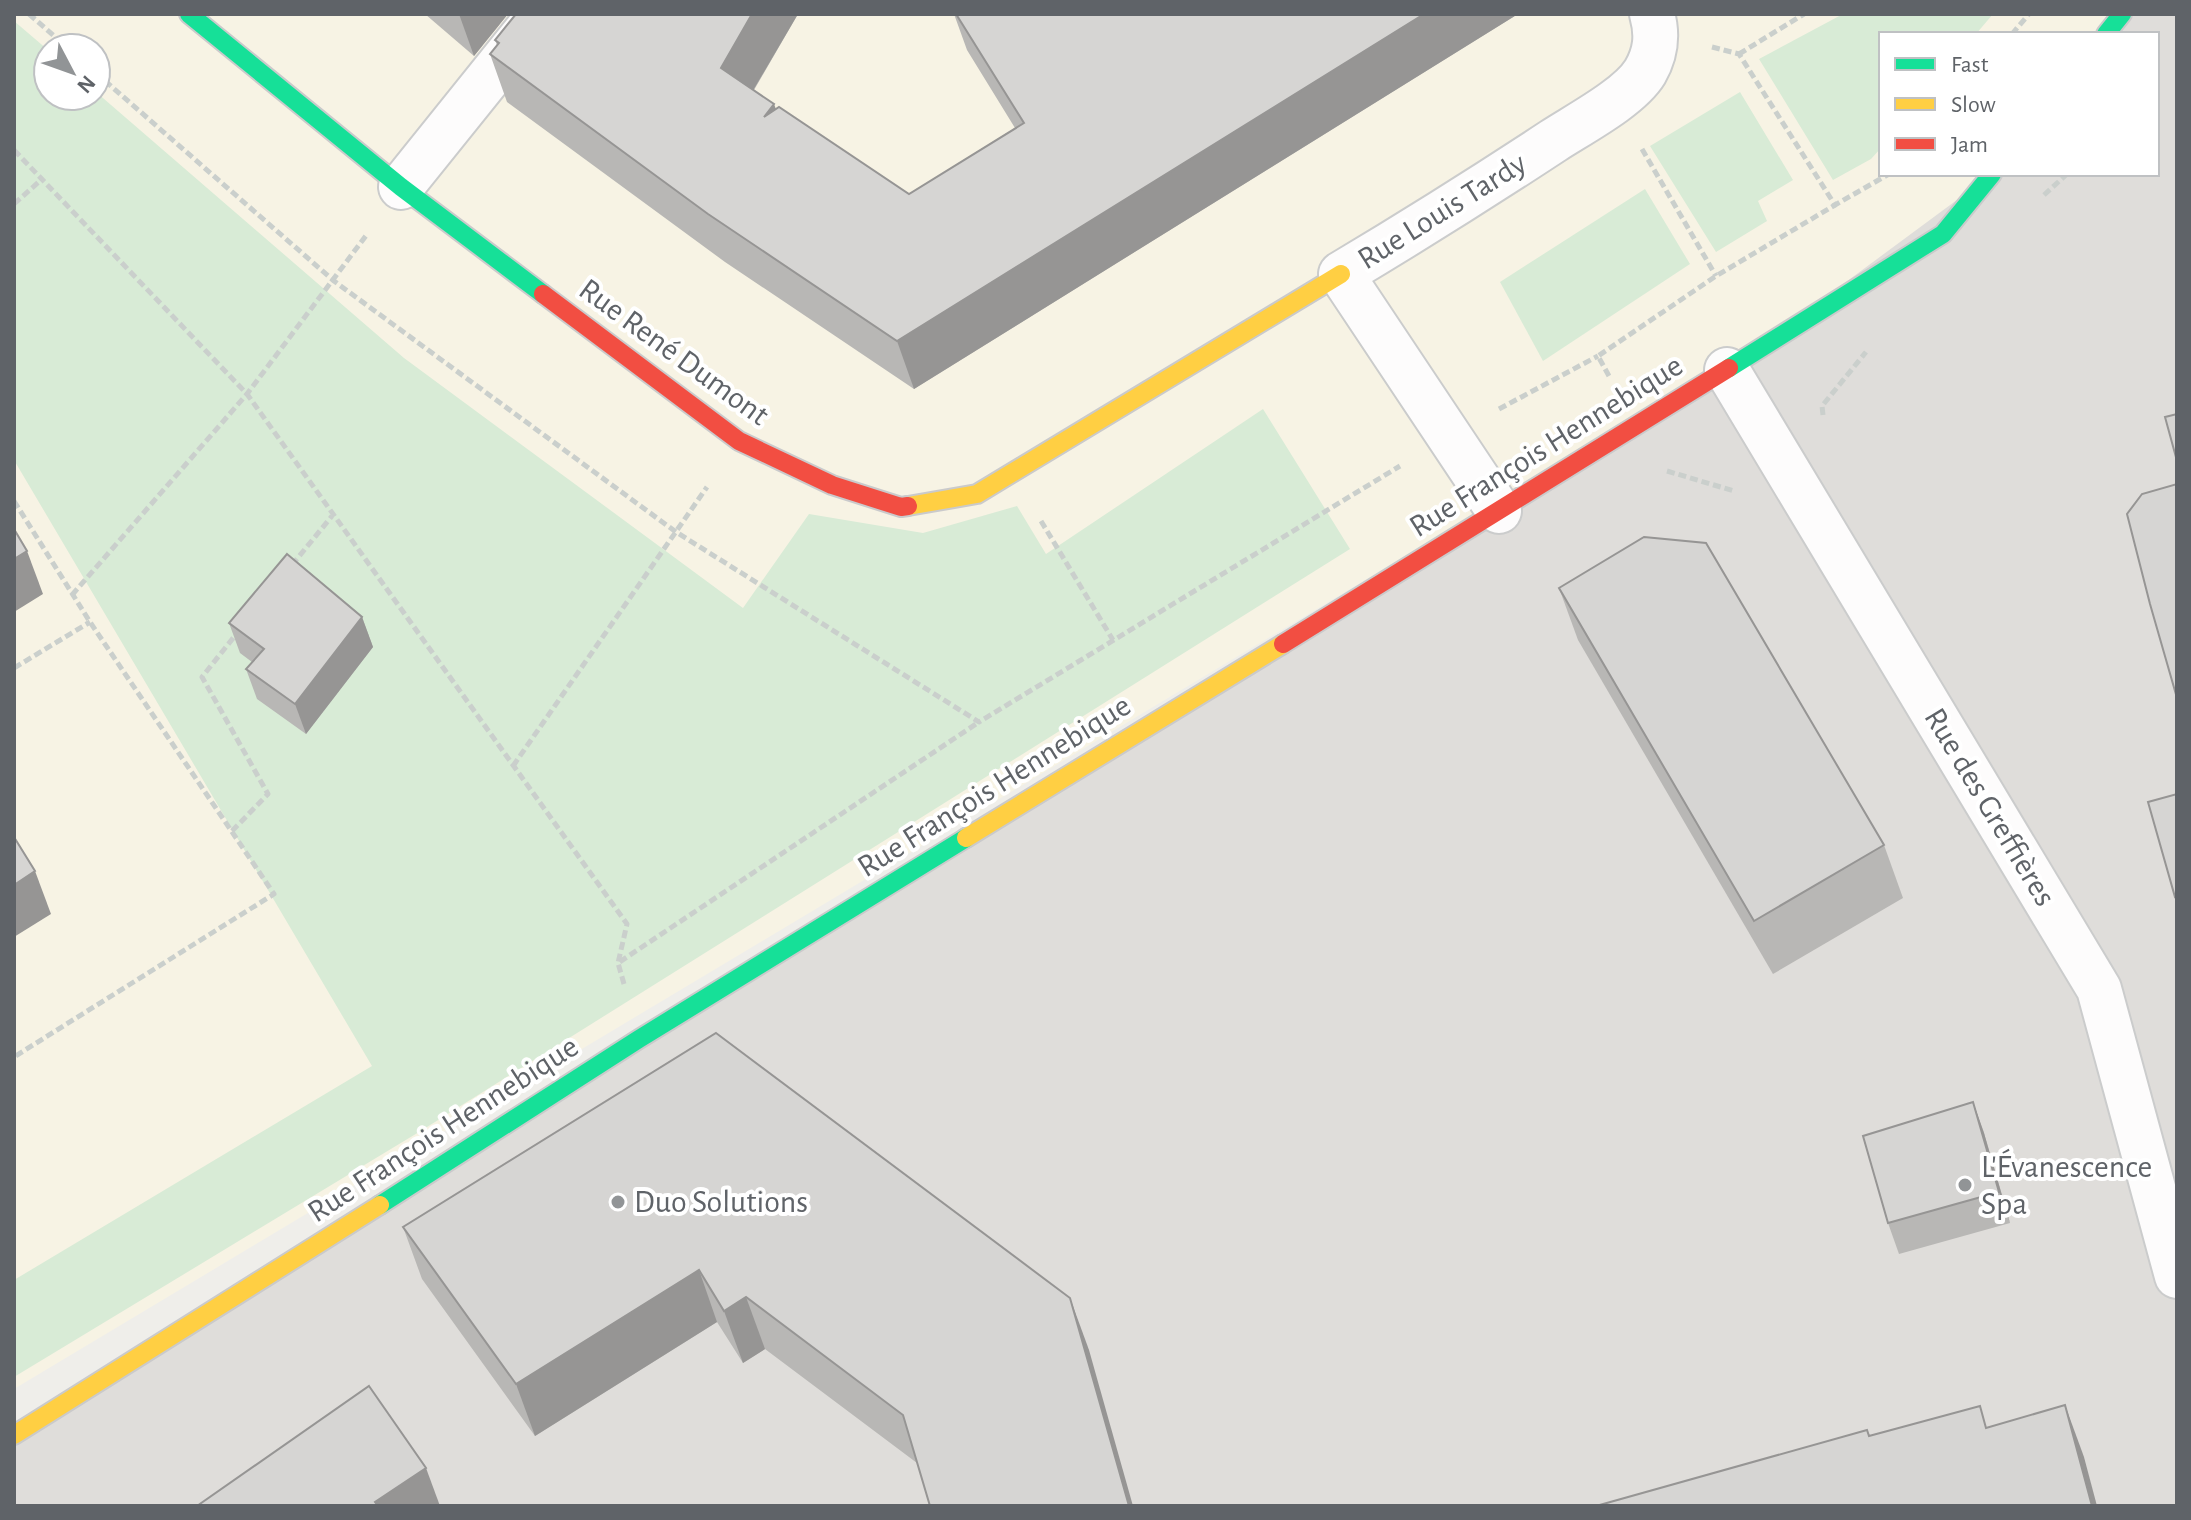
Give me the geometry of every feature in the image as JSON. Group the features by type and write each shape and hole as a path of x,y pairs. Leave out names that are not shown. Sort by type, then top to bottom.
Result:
{"street":[{"name":"Rue René Dumont","path":"189,14 401,187 739,441 832,485 901,507 977,494 1341,274"},
{"path":"401,187 540,14"},
{"path":"2108,32 2122,14"},
{"name":"Rue Louis Tardy","path":"1499,511 1341,274 1426,224 1614,102 1644,74 1655,47 1654,22"},
{"name":"Rue François Hennebique","path":"14,1435 639,1039 1499,511 1943,234 1990,176"},
{"name":"Rue des Greffières","path":"1727,370 2099,989 2177,1276"}],"path":[{"path":"29,14 50,32"},
{"path":"1739,54 1804,14"},
{"path":"2014,32 2029,14"},
{"path":"1654,22 1739,54 1835,205"},
{"path":"1637,139 1716,276"},
{"path":"14,150 247,394 627,924 618,963 639,1039"},
{"path":"1450,436 1598,356 1716,276 1886,176"},
{"path":"14,204 41,180"},
{"path":"72,595 247,394 401,187"},
{"path":"1598,356 1635,426"},
{"path":"513,766 739,441"},
{"path":"1012,473 1113,640"},
{"path":"14,501 72,595 274,894 14,1057"},
{"path":"282,578 332,516"},
{"path":"14,668 90,622"},
{"path":"232,831 268,794 202,677 242,627"},
{"path":"618,963 979,722"}],"shaded area":[{"path":"14,14 2122,14 2108,32 1879,32 1879,176 1990,176 1943,234 14,1389"},
{"path":"2122,14 2177,14 2177,1506 14,1506 14,1432 1727,370 1989,176 2159,176 2159,32 2108,32"}],"green space":[{"path":"1843,14 1993,14 1978,32 1879,32 1879,150 1871,159 1833,180 1759,59"},
{"path":"14,21 32,36 32,112 112,112 112,106 404,358 743,608 809,514 923,533 1017,506 1046,554 1263,409 1350,549 419,1132 14,1377 14,1280 372,1066 14,460"},
{"path":"1740,92 1793,180 1758,201 1767,221 1716,252 1650,146"},
{"path":"1645,189 1690,264 1543,361 1500,282"}],"building":[{"path":"516,14 752,14 721,68 774,104 764,117 779,107 909,194 1024,123 956,14 1424,14 897,341 708,214 490,54 499,43 495,40"},
{"path":"2177,414 2177,461 2165,417"},
{"path":"2177,484 2177,698 2127,514 2142,494"},
{"path":"14,529 27,551 14,559"},
{"path":"1644,537 1706,543 1884,845 1754,921 1559,588"},
{"path":"287,554 362,617 295,704 246,669 264,649 229,623"},
{"path":"2177,794 2177,896 2175,897 2148,802"},
{"path":"14,837 35,871 14,885"},
{"path":"716,1033 1070,1298 1129,1506 930,1506 903,1415 746,1297 724,1311 699,1270 516,1384 403,1227"},
{"path":"1973,1102 1999,1192 1888,1223 1863,1136"},
{"path":"369,1386 426,1468 375,1502 378,1506 197,1506"},
{"path":"2065,1405 2092,1506 1596,1506 1867,1430 1869,1436 1980,1406 1986,1428"}],"traffic: fast":[{"path":"189,14 401,187 543,294"},
{"path":"2108,32 2122,14"},
{"path":"1729,368 1943,234 1990,176"},
{"path":"380,1205 639,1039 966,838"}],"traffic: slow":[{"path":"908,506 977,494 1341,274"},
{"path":"966,838 1283,644"},
{"path":"14,1435 380,1205"}],"traffic: jam":[{"path":"543,294 739,441 832,485 901,507 908,506"},
{"path":"1283,644 1729,368"}],"place":[{"name":"L'Évanescence Spa","path":"1965,1185"},
{"name":"Duo Solutions","path":"618,1202"}]}
